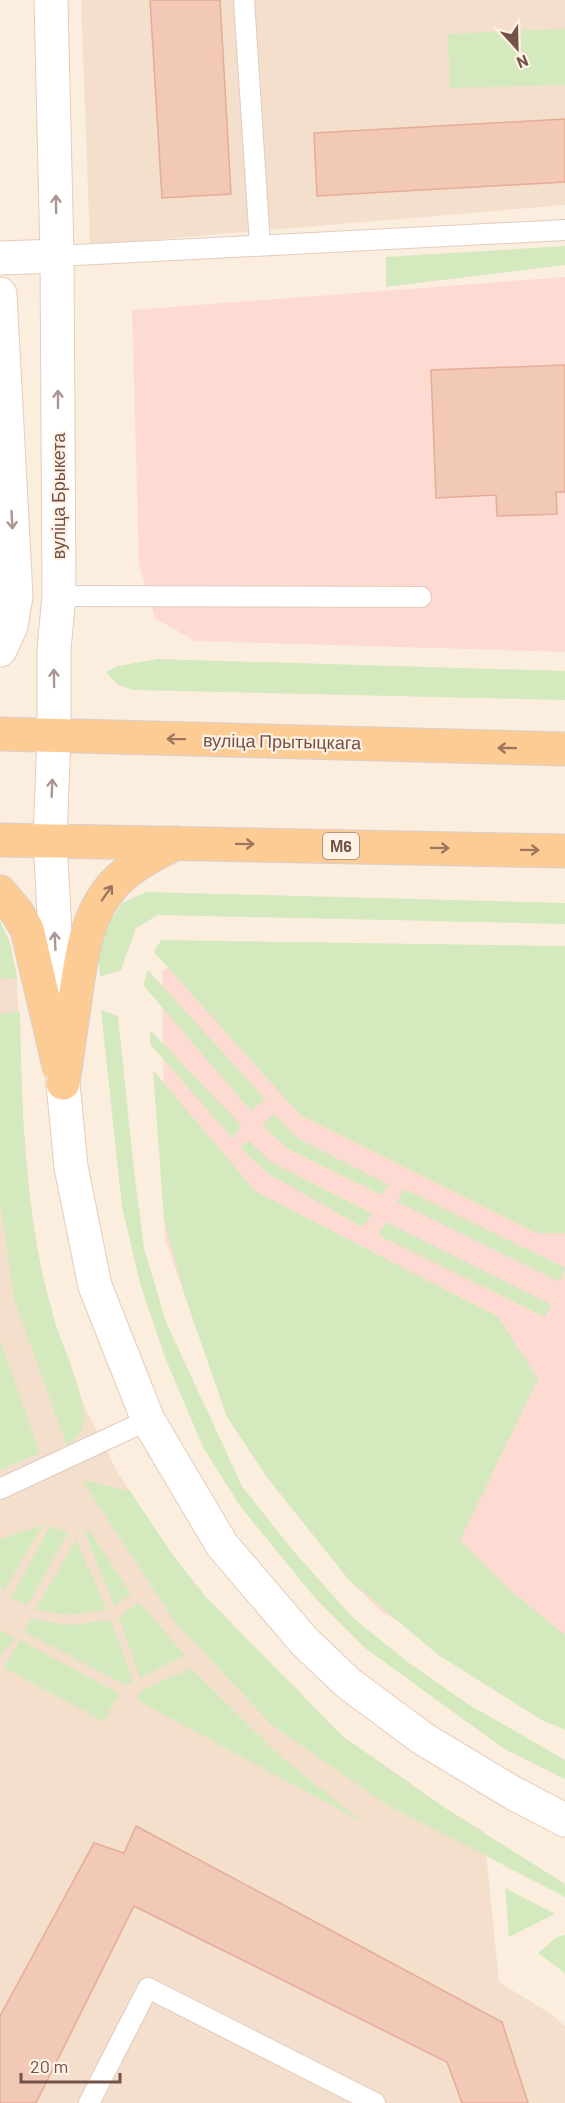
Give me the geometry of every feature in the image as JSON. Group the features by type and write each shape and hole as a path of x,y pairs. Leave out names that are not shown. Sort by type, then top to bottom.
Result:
{"main road":[{"name":"вуліца Брыкета","path":"51,0 57,256 59,596 54,649 54,736 50,839 63,1083 71,1167 95,1286 148,1420 222,1545 304,1641 348,1683 422,1738 513,1794 565,1820"},
{"path":"0,258 57,256"},
{"path":"0,294 16,596 11,626 0,650"},
{"name":"вуліца Прытыцкага","path":"0,734 565,749"},
{"name":"М6","path":"0,840 50,839 565,851"},
{"path":"63,1083 88,926 114,884 134,867 177,842"},
{"path":"0,892 27,929 63,1083"}],"lane":[{"path":"244,0 260,245"},
{"path":"57,256 565,231"},
{"path":"59,596 422,597"},
{"path":"0,1489 148,1420"},
{"path":"89,2103 148,1988 375,2103"}],"shaded area":[{"path":"81,0 565,0 565,205 90,245"},
{"path":"565,277 565,652 195,641 155,618 139,564 132,310"},
{"path":"0,921 10,943 17,978 23,1120 30,1197 40,1265 76,1389 118,1473 140,1507 172,1554 205,1596 246,1641 341,1735 448,1810 484,1832 499,1982 554,2016 565,2026 565,2103 0,2103"},
{"path":"200,947 565,956 565,1700 384,1614 349,1580 227,1417 165,1239 162,971"}],"green space":[{"path":"565,29 565,85 450,88 448,34"},
{"path":"565,246 565,265 386,287 386,257"},
{"path":"158,659 565,671 565,700 133,690 117,684 106,672 118,666"},
{"path":"146,892 565,903 565,924 158,915 136,928 121,970 100,977 98,951 111,921 122,903"},
{"path":"0,921 10,943 17,978 0,979"},
{"path":"161,940 565,946 565,1233 536,1233 300,1115 154,952"},
{"path":"148,970 265,1099 251,1111 143,985"},
{"path":"101,1010 118,1016 144,1248 166,1322 242,1486 290,1547 353,1618 409,1663 468,1704 565,1760 565,1779 503,1748 365,1648 315,1598 240,1506 203,1447 166,1360 141,1287 122,1207"},
{"path":"20,1011 27,1171 35,1235 54,1319 83,1406 82,1429 67,1446 14,1299 0,1200 0,1014"},
{"path":"150,1030 241,1125 233,1139 150,1044"},
{"path":"153,1070 255,1191 498,1317 538,1379 460,1540 511,1591 565,1635 565,1730 542,1720 437,1654 349,1580 266,1476 227,1417 186,1299 164,1220"},
{"path":"274,1114 297,1138 389,1185 382,1195 287,1148 262,1125"},
{"path":"249,1141 271,1162 372,1214 363,1227 268,1174 240,1147"},
{"path":"404,1189 565,1268 560,1282 397,1202"},
{"path":"386,1222 551,1304 545,1317 378,1235"},
{"path":"0,1340 40,1453 0,1470"},
{"path":"82,1480 130,1491 172,1554 205,1596 341,1735 448,1810 565,1884 565,1897 384,1803 272,1725 175,1622"},
{"path":"43,1525 4,1591 0,1587 0,1539"},
{"path":"50,1526 68,1532 28,1605 11,1598"},
{"path":"89,1530 131,1594 115,1607 85,1533"},
{"path":"76,1540 107,1610 68,1615 35,1610"},
{"path":"139,1602 185,1655 140,1678 119,1617"},
{"path":"31,1619 70,1625 111,1620 133,1681 126,1685 24,1632"},
{"path":"0,1630 15,1638 0,1657"},
{"path":"20,1640 120,1694 103,1721 4,1668"},
{"path":"191,1668 281,1757 364,1823 137,1700 141,1691"},
{"path":"505,1888 555,1914 509,1937"},
{"path":"565,1935 565,1973 538,1953 557,1937"}],"building":[{"path":"150,0 220,0 231,194 162,198"},
{"path":"565,119 565,182 317,196 314,133"},
{"path":"565,365 565,492 556,492 557,514 497,516 496,495 436,498 431,370"},
{"path":"136,1826 502,2022 528,2103 462,2103 447,2062 134,1906 36,2103 0,2103 0,2016 94,1843 124,1853"}]}
